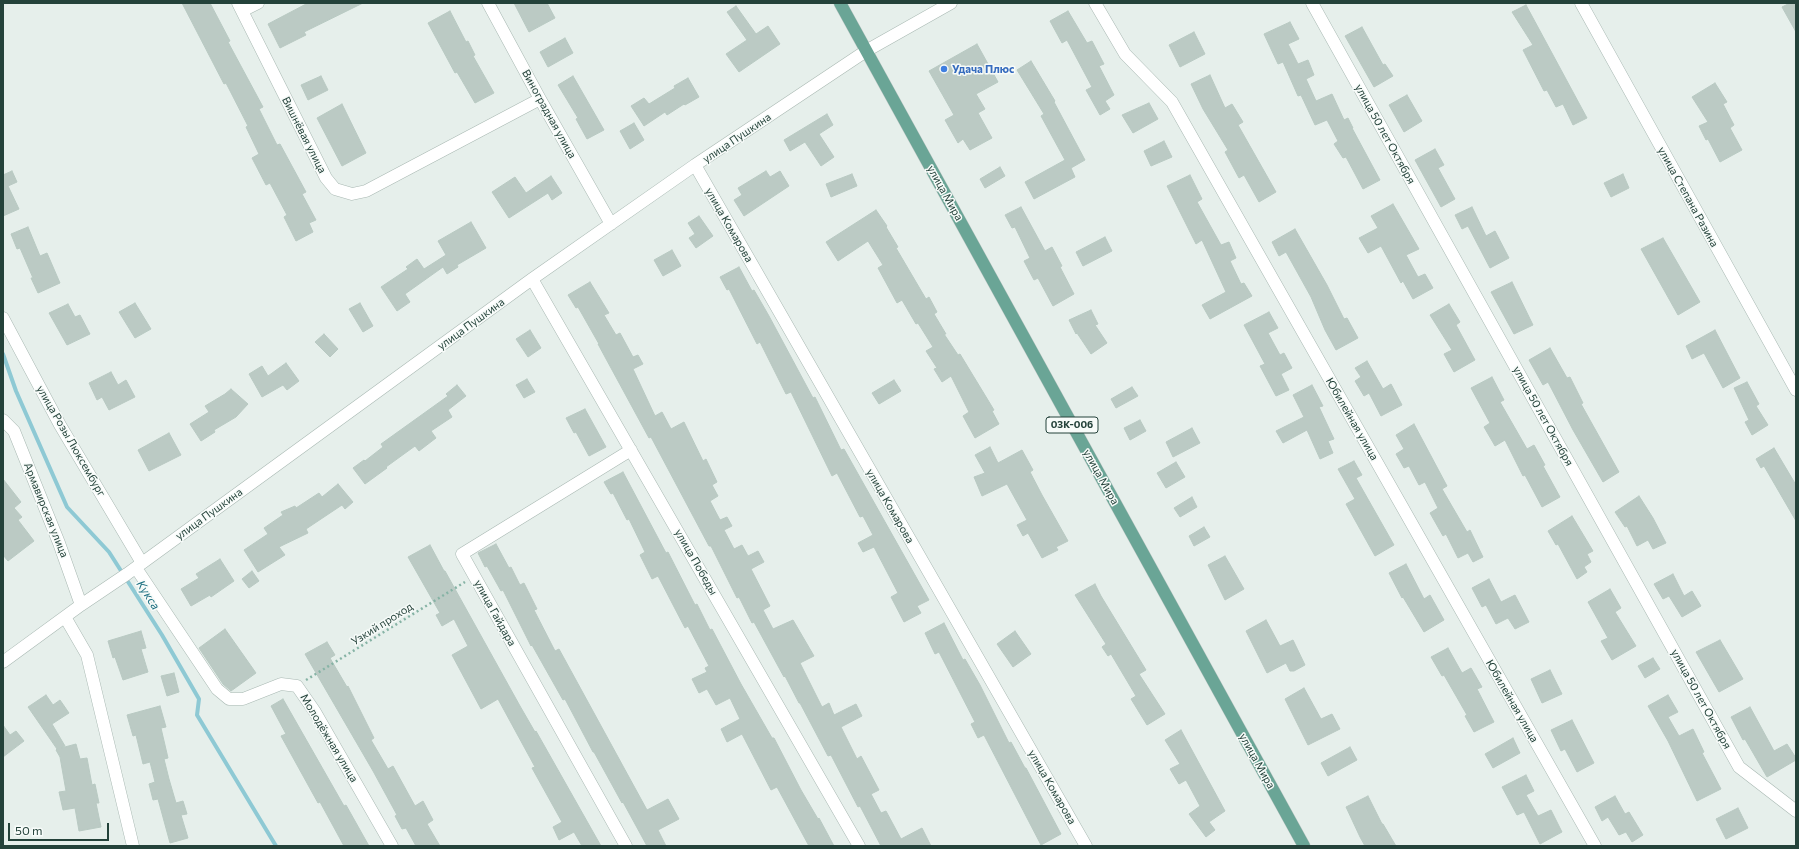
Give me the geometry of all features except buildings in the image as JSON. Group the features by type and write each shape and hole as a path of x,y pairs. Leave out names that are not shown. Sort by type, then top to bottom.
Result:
{"main road":[{"name":"улица Мира","path":"840,3 1304,846"}],"street":[{"path":"240,7 258,3"},
{"name":"Виноградная улица","path":"488,3 540,99 611,224"},
{"name":"улица Пушкина","path":"3,662 135,568 532,279 611,224 866,51 951,3"},
{"name":"Юбилейная улица","path":"1095,3 1126,54 1172,102 1595,846"},
{"name":"улица 50 лет Октября","path":"1312,3 1739,767 1796,811"},
{"name":"улица Степана Разина","path":"1581,3 1796,390"},
{"name":"Вишнёвая улица","path":"240,7 326,178 335,189 352,194 366,191 540,99"},
{"name":"улица Комарова","path":"695,166 1086,846"},
{"name":"улица Победы","path":"532,279 859,846"},
{"name":"улица Розы Люксембург","path":"3,318 135,568"},
{"name":"Армавирская улица","path":"3,420 14,431 60,543 81,605"},
{"name":"улица Гайдара","path":"626,846 462,554 632,450"},
{"name":"Молодёжная улица","path":"135,568 217,690 229,699 243,698 281,684 297,686 316,712 392,846"},
{"path":"65,617 87,655 133,846"}],"path":[{"name":"Узкий проход","path":"297,686 475,576"}],"waterway":[{"name":"Кукса","path":"3,354 16,391 67,507 109,552 162,635 199,699 197,715 276,846"}],"place":[{"name":"Удача Плюс","path":"944,69"}]}
